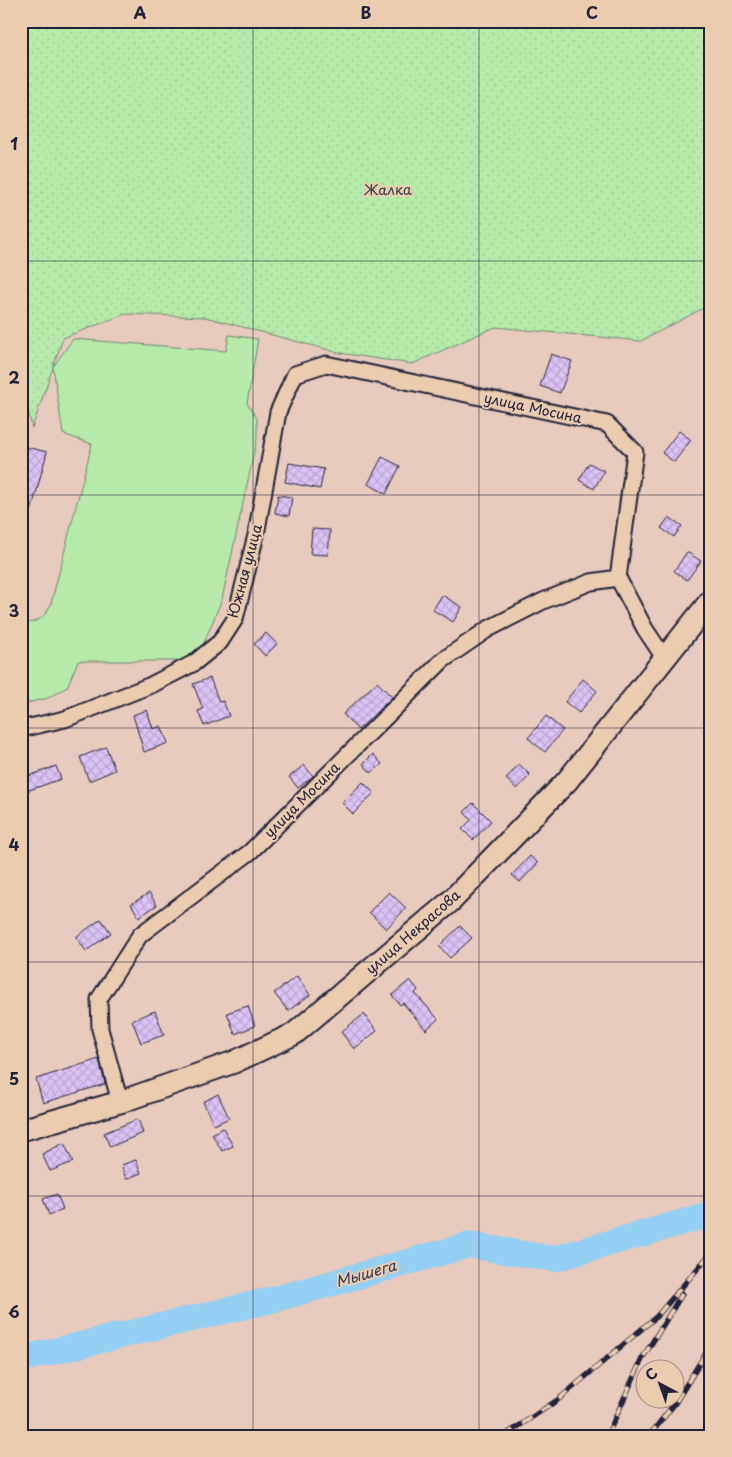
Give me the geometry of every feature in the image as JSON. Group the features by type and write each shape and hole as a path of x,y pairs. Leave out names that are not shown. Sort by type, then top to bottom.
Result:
{"main road":[{"name":"улица Некрасова","path":"21,1130 120,1102 234,1062 294,1034 451,901 567,781 711,600"}],"street":[{"name":"улица Мосина","path":"120,1102 100,1029 99,999 140,935 250,852 443,660 488,629 543,601 591,582 618,578 635,452 607,424 326,364 295,374"},
{"name":"Южная улица","path":"21,729 65,719 151,685 194,663 220,642 235,619 256,535 278,412 295,374"},
{"path":"618,578 645,629 665,659"}],"green space":[{"name":"Жалка","path":"21,21 711,21 711,304 641,341 495,327 412,364 340,353 205,317 125,314 63,338 32,428 21,376"},
{"path":"229,335 258,339 247,403 257,419 257,439 222,599 201,650 184,661 78,661 67,687 48,698 21,703 21,625 43,617 51,604 92,444 63,434 53,367 73,339 226,351"}],"building":[{"path":"551,354 572,361 560,393 540,386"},
{"path":"679,431 691,440 674,462 662,453"},
{"path":"26,447 47,452 25,534 21,534 21,466"},
{"path":"382,457 400,466 386,494 368,484"},
{"path":"289,463 324,469 320,489 285,482"},
{"path":"589,463 604,471 594,489 579,480"},
{"path":"278,495 292,497 289,516 275,513"},
{"path":"669,517 682,526 674,537 661,528"},
{"path":"312,529 330,530 328,555 310,554"},
{"path":"687,552 701,561 687,580 674,571"},
{"path":"442,595 462,607 453,622 433,610"},
{"path":"266,633 277,644 265,656 254,644"},
{"path":"210,678 219,702 223,701 229,716 204,726 198,711 203,709 193,684"},
{"path":"583,679 597,691 579,713 565,702"},
{"path":"377,682 392,697 358,730 343,714"},
{"path":"147,710 153,729 161,726 168,743 144,752 133,715"},
{"path":"546,716 563,730 545,752 528,738"},
{"path":"106,747 115,770 89,781 80,757"},
{"path":"373,754 382,764 371,773 363,764"},
{"path":"519,764 530,775 517,789 506,779"},
{"path":"304,765 313,776 298,788 289,777"},
{"path":"56,766 61,779 21,793 21,779"},
{"path":"363,782 374,793 353,814 342,803"},
{"path":"473,803 491,821 473,840 462,829 471,820 464,812"},
{"path":"530,856 538,863 520,882 512,875"},
{"path":"389,892 406,908 386,929 369,912"},
{"path":"149,893 157,905 139,917 131,904"},
{"path":"101,919 111,933 86,951 76,937"},
{"path":"460,926 472,938 450,958 439,946"},
{"path":"297,976 310,995 288,1011 274,993"},
{"path":"410,980 418,990 415,993 438,1019 426,1030 403,1003 400,1005 392,995"},
{"path":"248,1006 255,1026 235,1034 227,1013"},
{"path":"155,1011 164,1035 141,1043 132,1020"},
{"path":"364,1014 377,1031 354,1049 341,1032"},
{"path":"99,1059 105,1084 43,1103 36,1079"},
{"path":"218,1094 229,1118 214,1125 203,1102"},
{"path":"138,1119 143,1133 110,1147 104,1133"},
{"path":"223,1128 233,1146 222,1151 212,1134"},
{"path":"64,1143 73,1162 50,1171 42,1154"},
{"path":"136,1160 141,1173 126,1179 121,1165"},
{"path":"57,1194 63,1209 49,1215 43,1199"}],"waterway":[{"name":"Мышега","path":"21,1359 279,1298 469,1245 554,1259 711,1214"}],"railway":[{"path":"504,1436 559,1399 657,1316 711,1253"},
{"path":"607,1436 642,1359 682,1294"},
{"path":"649,1436 675,1403 711,1345"}]}
